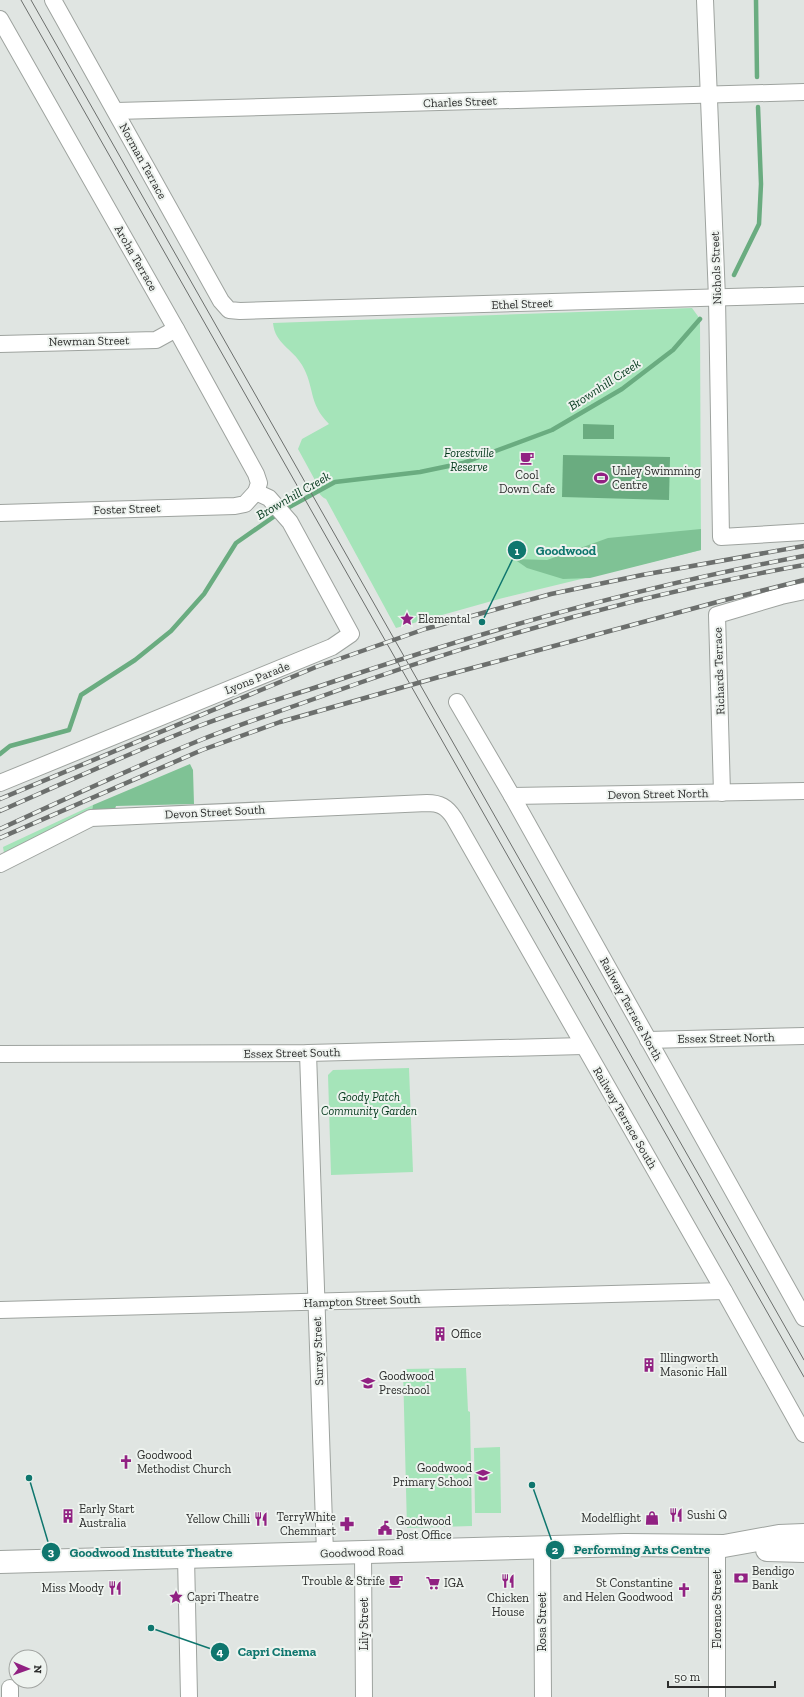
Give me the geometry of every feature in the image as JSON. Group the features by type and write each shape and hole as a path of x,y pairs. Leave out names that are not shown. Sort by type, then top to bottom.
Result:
{"main road":[{"name":"Goodwood Road","path":"721,1546 780,1536 804,1535"},
{"path":"0,1545 0,1562"},
{"name":"Goodwood Road","path":"0,1562 625,1545 721,1546 779,1551 804,1551"}],"street":[{"name":"Norman Terrace","path":"53,0 221,301 229,310 240,311"},
{"name":"Nichols Street","path":"705,0 717,298 721,537 804,532"},
{"name":"Aroha Terrace","path":"0,19 176,329 256,474 259,483 259,496"},
{"name":"Charles Street","path":"116,112 804,92"},
{"name":"Ethel Street","path":"240,311 804,296"},
{"name":"Newman Street","path":"0,344 156,340 176,329"},
{"name":"Foster Street","path":"0,512 235,506 245,504 259,496"},
{"name":"Lyons Parade","path":"4,781 332,647 351,634 290,522 259,496"},
{"name":"Richards Terrace","path":"722,793 717,615 781,596 804,591"},
{"name":"Railway Terrace North","path":"457,702 512,796 804,1318"},
{"name":"Devon Street North","path":"512,796 804,791"},
{"name":"Devon Street South","path":"0,864 92,818 427,803 441,805"},
{"name":"Railway Terrace South","path":"441,805 448,809 454,818 724,1290 804,1434"},
{"name":"Essex Street North","path":"648,1040 804,1036"},
{"name":"Essex Street South","path":"0,1054 308,1053 584,1046"},
{"name":"Surrey Street","path":"308,1053 325,1553"},
{"path":"788,1288 804,1288"},
{"name":"Hampton Street South","path":"0,1310 724,1290"},
{"name":"Florence Street","path":"717,1697 721,1546"},
{"name":"Rosa Street","path":"542,1547 543,1697"},
{"name":"Lily Street","path":"363,1552 364,1697"},
{"path":"186,1557 189,1697"}],"green space":[{"name":"Forestville Reserve","path":"692,308 700,319 701,550 499,599 396,628 326,499 318,492 316,482 298,449 302,439 329,424 318,409 302,365 294,354 280,341 274,330 273,323"},
{"path":"93,805 92,810 4,853 3,847"},
{"name":"Goody Patch Community Garden","path":"409,1068 413,1172 331,1175 328,1075 333,1070"},
{"path":"466,1368 468,1411 470,1412 472,1526 407,1528 403,1369"},
{"path":"500,1447 501,1513 475,1513 474,1448"}],"shaded area":[{"path":"583,424 614,425 614,439 583,439"},
{"path":"563,455 670,457 669,500 562,497"},
{"path":"701,529 701,550 590,578 563,579 527,568 514,559 547,560 608,538"},
{"path":"190,764 193,770 194,804 116,806 115,809 92,810 93,805"}],"waterway":[{"name":"Brownhill Creek","path":"756,0 757,77"},
{"name":"Brownhill Creek","path":"734,275 759,224 761,184 758,107"},
{"name":"Brownhill Creek","path":"0,754 10,746 69,730 81,695 135,660 171,631 204,594 236,543 282,511 335,482 420,472 463,463 552,430 622,389 673,350 700,319"}],"tram line":[{"path":"21,0 804,1377"},
{"path":"31,0 804,1360"}],"railway":[{"path":"0,799 316,667 425,629 551,594 642,575 804,546"},
{"path":"0,811 199,726 390,663 507,627 625,595 804,556"},
{"path":"0,829 75,794 203,739 371,679 555,622 679,591 804,565"},
{"path":"0,838 202,750 280,722 439,677 804,580"}],"place":[{"name":"Cool Down Cafe","path":"527,458"},
{"name":"Unley Swimming Centre","path":"601,478"},
{"name":"Elemental","path":"407,619"},
{"name":"Goodwood","path":"482,622"},
{"name":"Office","path":"440,1334"},
{"name":"Illingworth Masonic Hall","path":"649,1365"},
{"name":"Goodwood Preschool","path":"368,1383"},
{"name":"Goodwood Methodist Church","path":"126,1462"},
{"name":"Goodwood Primary School","path":"483,1475"},
{"name":"Goodwood Institute Theatre","path":"29,1478"},
{"name":"Performing Arts Centre","path":"532,1485"},
{"name":"Sushi Q","path":"676,1515"},
{"name":"Early Start Australia","path":"68,1516"},
{"name":"Modelflight","path":"652,1518"},
{"name":"Yellow Chilli","path":"261,1519"},
{"name":"TerryWhite Chemmart","path":"347,1524"},
{"name":"Goodwood Post Office","path":"385,1528"},
{"name":"Bendigo Bank","path":"741,1578"},
{"name":"Trouble & Strife","path":"396,1581"},
{"name":"Chicken House","path":"508,1581"},
{"name":"IGA","path":"433,1583"},
{"name":"Miss Moody","path":"115,1588"},
{"name":"St Constantine and Helen Goodwood","path":"684,1590"},
{"name":"Capri Theatre","path":"176,1597"},
{"name":"Capri Cinema","path":"151,1628"}]}
